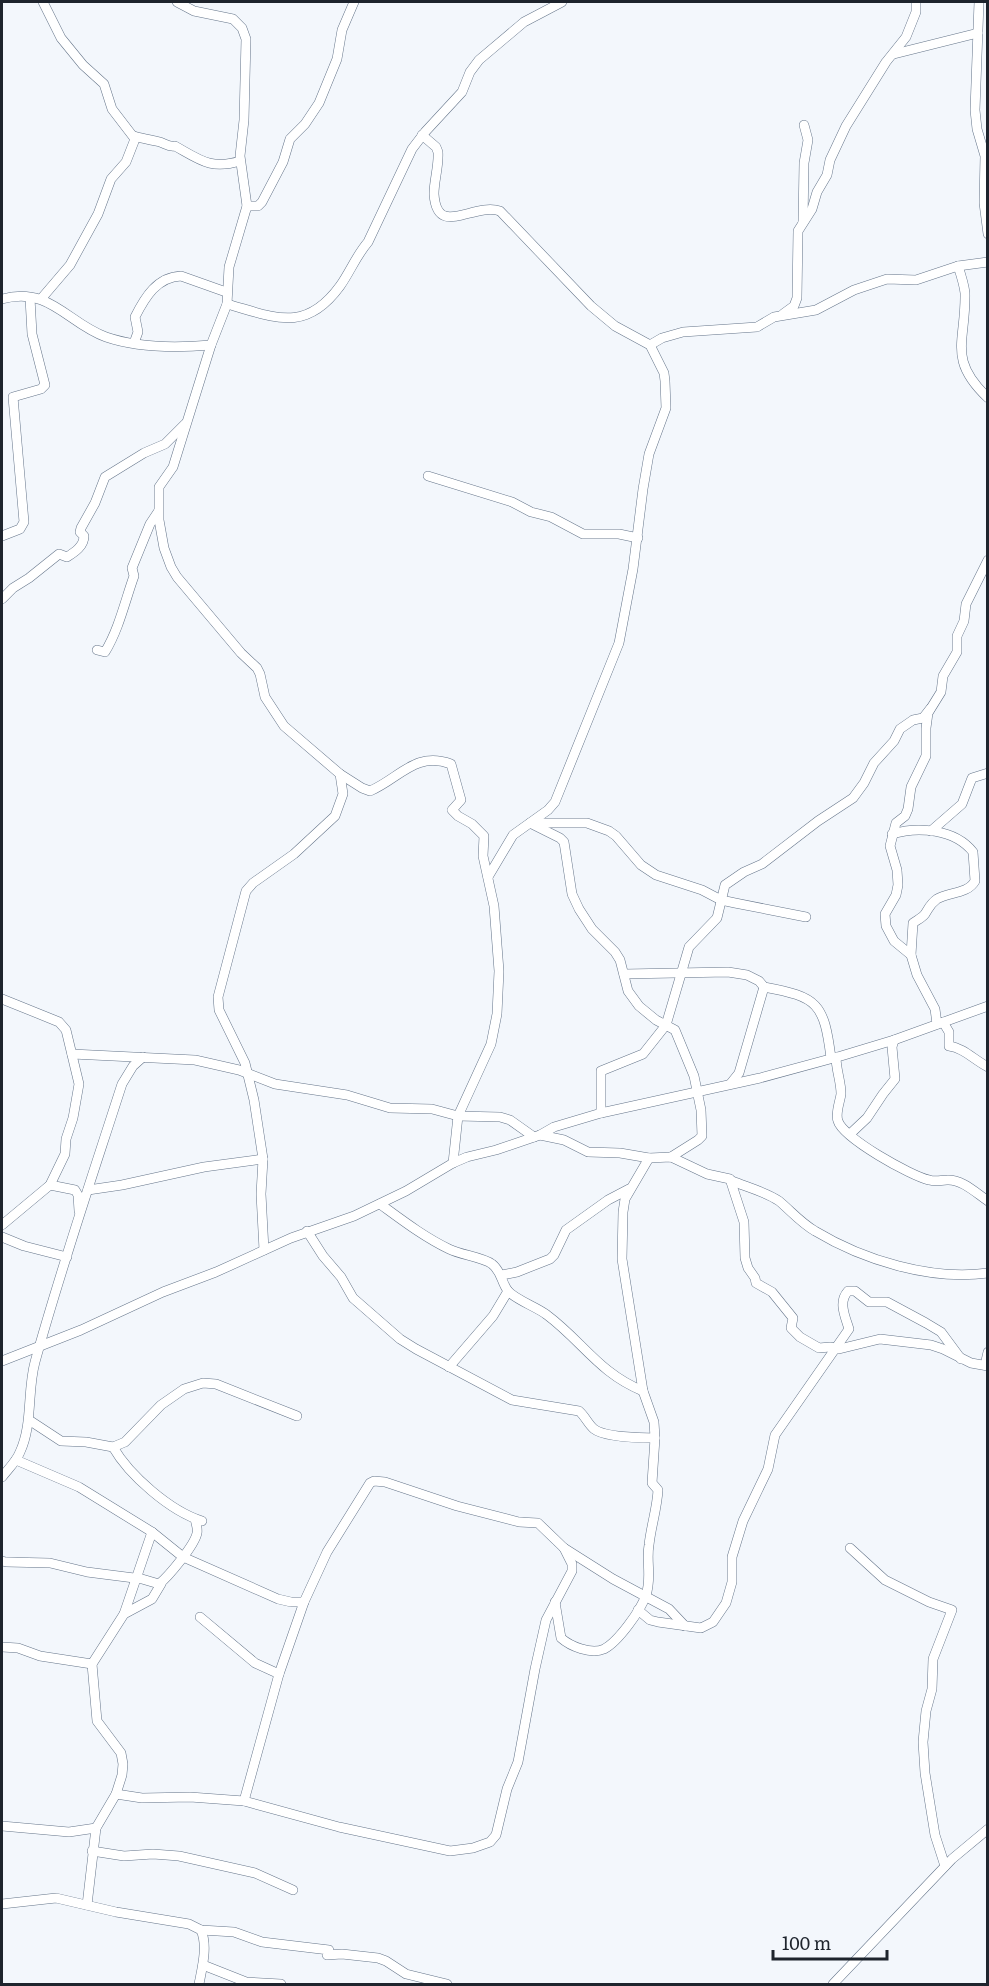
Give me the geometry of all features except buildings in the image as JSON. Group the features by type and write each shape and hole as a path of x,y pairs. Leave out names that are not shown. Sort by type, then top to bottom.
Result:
{"street":[{"path":"43,2 61,38 83,65 104,84 117,118 134,136 170,147 175,146 209,165 227,165 240,161"},
{"path":"177,2 194,11 233,19 238,22 244,33 246,55 240,161 247,206 229,267 226,304 173,467 159,487 159,510 164,548 173,571 241,653 257,668 265,697 282,723 340,774 370,791 421,761 432,759 451,764 461,800 452,810 482,833 485,843 483,858 496,926 499,971 497,1014 488,1054 458,1116 453,1163"},
{"path":"247,206 258,206 262,202 283,162 290,139 305,124 319,103 337,58 342,30 354,2"},
{"path":"226,304 288,319 302,317 322,306 341,284 368,242 405,162 422,135 462,92 470,72 479,60 524,22 562,2"},
{"path":"782,315 794,306 797,298 798,234 803,222 812,209 830,160 846,126 911,26 916,2"},
{"path":"980,2 975,110 977,129 985,156 984,203 987,234"},
{"path":"894,54 978,33"},
{"path":"803,222 804,163 808,140 804,125"},
{"path":"422,135 436,147 438,152 434,194 440,214 450,218 482,209 500,212 591,306 615,326 650,345 664,373 666,408 650,454 619,643 561,790 548,810 513,835 488,877"},
{"path":"41,299 70,266 98,214 111,179 126,162 132,150 135,142 134,136"},
{"path":"650,345 662,338 683,332 757,327 774,317 816,310 854,290 887,279 916,280 958,266 987,262"},
{"path":"958,266 965,294 960,345 962,360 967,374 987,398"},
{"path":"134,343 138,332 135,317 154,287 165,280 181,276 226,292"},
{"path":"2,299 14,296 41,299 99,334 134,343 182,347 211,345"},
{"path":"2,536 20,529 24,522 13,399 15,396 41,389 45,385 32,334 30,298"},
{"path":"2,599 13,588 59,554 67,557 76,551 84,541 80,530 99,495 105,477 144,453 165,444 179,432 188,419"},
{"path":"428,476 512,502 531,512 551,517 584,534 619,534 638,538"},
{"path":"97,650 105,651 117,632 117,623 135,576 132,568 150,524 159,510"},
{"path":"602,1113 601,1071 643,1054 666,1025 689,947 717,918 725,885 762,864 818,821 853,798 874,763 894,741 900,729 913,720 923,718 930,709 940,693 943,676 957,652 957,636 964,621 966,604 987,560"},
{"path":"911,955 894,941 884,920 898,885 897,870 890,846 892,834 896,823 906,813 910,787 926,756 926,728 930,709"},
{"path":"931,831 962,804 972,778 987,773"},
{"path":"264,1250 261,1194 263,1159 248,1075 218,1003 246,891 252,883 294,854 335,816 344,794 340,774"},
{"path":"530,823 587,823 616,836 640,865 652,873 702,890 722,900 806,917"},
{"path":"530,823 564,842 572,894 576,904 592,929 615,952 628,991 639,1006 647,1014 677,1033 698,1091 702,1136 671,1157"},
{"path":"892,834 911,829 931,831 962,842 971,849 975,881 971,887 937,899 929,905 923,916 914,922 911,955 917,975 940,1023 949,1032 949,1046 959,1047 972,1059 987,1067"},
{"path":"624,974 728,972 759,981 764,987 796,993 815,1004 820,1009 841,1089 837,1120 840,1125 855,1140 889,1163 925,1179 957,1181 987,1201"},
{"path":"731,1083 739,1073 764,987"},
{"path":"2,999 59,1022 66,1030 79,1084 73,1118 66,1139 65,1154 50,1185 2,1225"},
{"path":"2,1361 39,1348 163,1292 216,1272 308,1231 344,1220 406,1191 453,1163 537,1136 554,1127 602,1113 833,1058 894,1040 987,1006"},
{"path":"850,1134 867,1118 894,1082 892,1047 894,1040"},
{"path":"72,1054 195,1059 227,1067 280,1086 347,1095 390,1108 432,1109 458,1116 500,1117 510,1120 537,1136 564,1140 588,1152 620,1153 649,1158 671,1157 707,1174 725,1176 771,1196 817,1233 865,1255 928,1272 968,1276 987,1273"},
{"path":"2,1477 16,1460 23,1445 29,1420 31,1384 39,1348 122,1084 133,1066 144,1057"},
{"path":"555,1602 561,1638 571,1645 595,1650 606,1648 617,1638 646,1595 650,1575 648,1547 658,1490 652,1483 655,1437 654,1422 642,1391 622,1259 622,1212 630,1189 649,1158"},
{"path":"88,1190 210,1166 263,1159"},
{"path":"732,1181 744,1222 745,1258 748,1268 756,1283 772,1292 793,1318 791,1328 800,1337 819,1348 834,1349 880,1339 931,1345 961,1359 986,1366 987,1352"},
{"path":"50,1185 75,1190 78,1195 80,1213"},
{"path":"502,1275 517,1272 550,1259 566,1230 608,1200 630,1189"},
{"path":"380,1204 436,1242 465,1256 488,1262 502,1275 508,1291 542,1310 560,1324 607,1371 626,1384 642,1391"},
{"path":"308,1231 323,1256 341,1277 352,1298 400,1339 512,1400 579,1411 593,1428 600,1432 635,1438 655,1437"},
{"path":"2,1237 24,1246 67,1257"},
{"path":"638,1610 650,1620 701,1628 709,1625 724,1607 732,1582 732,1557 743,1521 768,1469 775,1435 849,1329 842,1305 845,1294 853,1290 868,1302 887,1302 926,1323 941,1332 961,1359"},
{"path":"449,1366 494,1316 508,1291"},
{"path":"29,1420 61,1442 86,1442 112,1447 124,1442 155,1410 177,1394 190,1386 203,1383 216,1384 297,1416"},
{"path":"112,1447 118,1457 157,1496 198,1520 197,1535 152,1599 124,1614"},
{"path":"16,1460 79,1487 152,1532 183,1557 278,1599 304,1602"},
{"path":"244,1801 279,1674 304,1602 320,1564 370,1483 374,1481 385,1482 464,1508 519,1522 538,1523 564,1548 613,1579 669,1609 685,1626"},
{"path":"87,1905 96,1828 116,1794 122,1775 121,1753 97,1721 92,1664 124,1614 152,1532"},
{"path":"116,1794 142,1798 190,1797 244,1801 339,1827 450,1851 473,1848 490,1842 496,1835 507,1789 518,1762 546,1620 572,1571 572,1564 564,1548"},
{"path":"850,1548 885,1580 929,1602 952,1610 933,1659 932,1689 926,1710 922,1742 935,1835 945,1866"},
{"path":"2,1561 50,1563 87,1572 161,1584"},
{"path":"200,1617 255,1663 279,1674"},
{"path":"2,1647 18,1648 40,1656 92,1664"},
{"path":"2,1826 69,1832 96,1828"},
{"path":"833,1984 945,1866 987,1828"},
{"path":"92,1851 124,1856 153,1854 179,1856 255,1873 293,1890"},
{"path":"2,1904 50,1898 189,1924 201,1930 234,1932 262,1942 329,1950 327,1955 342,1954 378,1958 406,1974 447,1984"},
{"path":"199,1984 203,1965 204,1940 201,1930"},
{"path":"203,1965 246,1982 280,1984"}]}
